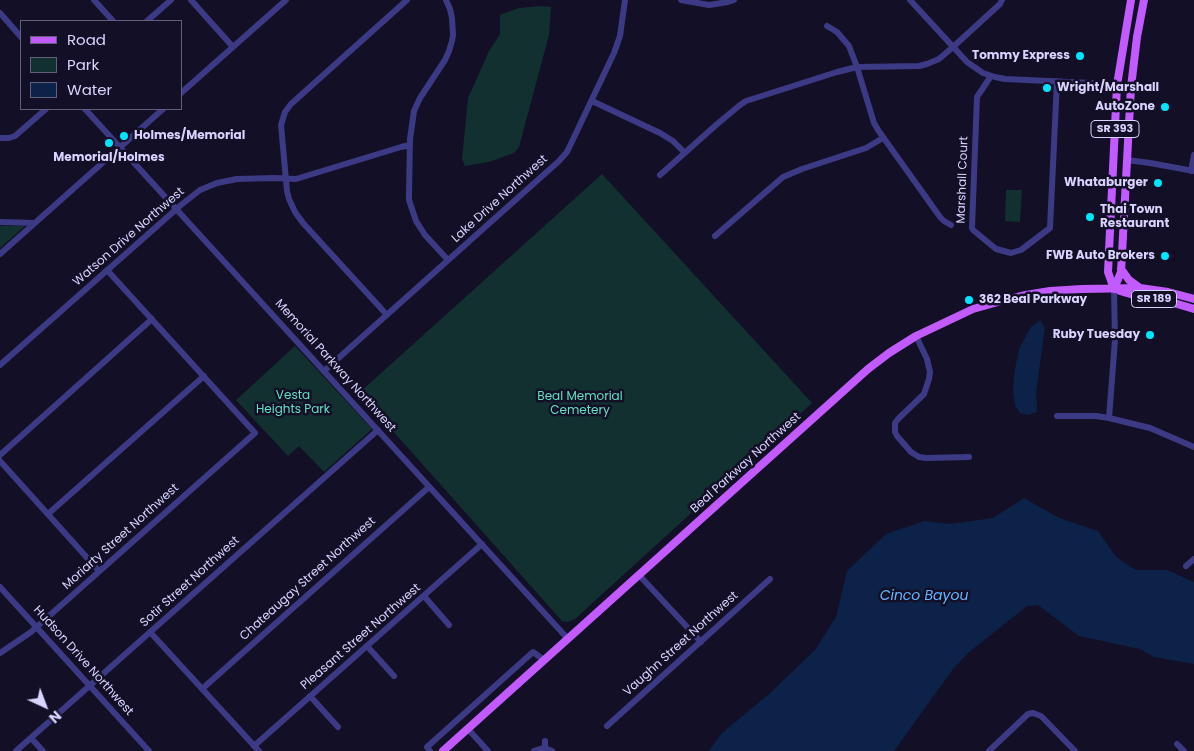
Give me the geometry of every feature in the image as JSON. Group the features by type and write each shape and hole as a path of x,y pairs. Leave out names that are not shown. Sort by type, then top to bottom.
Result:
{"main road":[{"name":"SR 393","path":"1114,289 1108,272 1117,84 1131,0"},
{"name":"SR 393","path":"1114,289 1121,272 1131,87 1144,0"},
{"path":"1114,135 1118,150 1127,160"},
{"path":"1121,269 1129,280 1140,288"},
{"name":"Beal Parkway Northwest","path":"443,751 868,369 916,336 973,309 1026,295 1050,291 1140,288 1168,292 1194,299"},
{"name":"Beal Parkway Northwest","path":"1114,289 1194,309"}],"street":[{"path":"94,0 112,20"},
{"path":"148,20 171,0"},
{"path":"191,0 233,47"},
{"path":"182,92 286,0"},
{"path":"387,315 298,217 289,199 281,126 288,108 300,96 408,0"},
{"path":"446,0 452,18 454,34 449,51 416,105 412,121 410,145 409,200 414,218 422,231 448,260"},
{"name":"Lake Drive Northwest","path":"324,372 559,161 569,148 617,46 625,0"},
{"path":"681,0 721,4 734,0"},
{"path":"910,0 967,62 983,73 1005,79 1117,84 1131,87"},
{"path":"660,175 746,101 857,67 919,66 927,64 939,58 953,47 1000,4 1002,0"},
{"path":"0,13 20,36"},
{"path":"827,26 837,32 846,43 857,67 874,123 940,217 951,225"},
{"name":"Marshall Court","path":"991,76 977,97 972,228 996,249 1011,254 1021,250 1050,228 1057,81"},
{"path":"592,101 660,133 673,141 684,153"},
{"path":"0,138 15,136 45,110"},
{"name":"Memorial Parkway Northwest","path":"86,110 568,639"},
{"path":"0,254 162,110"},
{"path":"715,236 783,177 866,148 884,138"},
{"name":"Watson Drive Northwest","path":"0,366 176,210 205,188 217,183 237,179 296,179 410,145"},
{"path":"1127,160 1193,171 1194,156"},
{"path":"0,222 34,223"},
{"path":"48,514 204,376 107,270"},
{"path":"1109,418 1115,340 1114,289"},
{"path":"0,455 152,320"},
{"path":"916,336 929,364 929,379 924,394 895,423 895,432 911,452 919,457 969,457"},
{"name":"Moriarty Street Northwest","path":"0,653 36,627 255,433 204,376"},
{"path":"1057,416 1109,418 1150,428 1194,447"},
{"name":"Sotir Street Northwest","path":"16,751 378,430"},
{"path":"0,461 100,571"},
{"name":"Chateaugay Street Northwest","path":"202,689 429,487"},
{"name":"Pleasant Street Northwest","path":"256,748 310,696 482,544"},
{"path":"1186,566 1194,559"},
{"path":"639,575 700,642"},
{"name":"Vaughn Street Northwest","path":"607,726 770,579"},
{"name":"Hudson Drive Northwest","path":"0,587 149,751"},
{"path":"424,596 449,625"},
{"path":"150,632 256,748"},
{"path":"367,646 394,676"},
{"path":"430,751 427,747 533,652 544,660"},
{"path":"310,696 338,726"},
{"path":"989,751 1028,714 1033,713 1044,719 1075,751"},
{"path":"468,729 488,751"},
{"path":"31,738 43,751"},
{"path":"544,748 545,740"},
{"path":"1177,744 1184,751"},
{"path":"534,751 540,748 552,751"}],"green space":[{"path":"551,7 549,35 519,147 514,153 489,162 465,166 462,159 468,98 489,51 500,34 500,15 519,8"},
{"name":"Beal Memorial Cemetery","path":"602,174 812,403 575,619 568,622 562,621 359,393"},
{"path":"1006,190 1022,190 1020,222 1005,221"},
{"path":"0,226 25,226 0,248"},
{"name":"Vesta Heights Park","path":"295,346 372,429 324,472 299,446 288,456 236,400"}],"water":[{"path":"1040,320 1045,328 1036,392 1037,412 1028,415 1020,413 1015,405 1013,389 1015,369 1019,349 1031,327"},
{"name":"Cinco Bayou","path":"1024,498 1059,518 1098,531 1116,557 1136,570 1167,570 1194,582 1194,664 1154,657 1140,649 1079,636 1038,605 1027,606 968,653 953,669 894,751 709,751 722,733 769,694 815,650 836,617 847,571 886,534 924,521 950,524 993,518"}],"place":[{"name":"Tommy Express","path":"1080,56"},
{"name":"Wright/Marshall","path":"1047,88"},
{"name":"AutoZone","path":"1165,107"},
{"name":"Holmes/Memorial","path":"124,136"},
{"name":"Memorial/Holmes","path":"109,143"},
{"name":"Whataburger","path":"1158,183"},
{"name":"Thai Town Restaurant","path":"1090,217"},
{"name":"FWB Auto Brokers","path":"1165,256"},
{"name":"362 Beal Parkway","path":"969,300"},
{"name":"Ruby Tuesday","path":"1150,335"}]}
